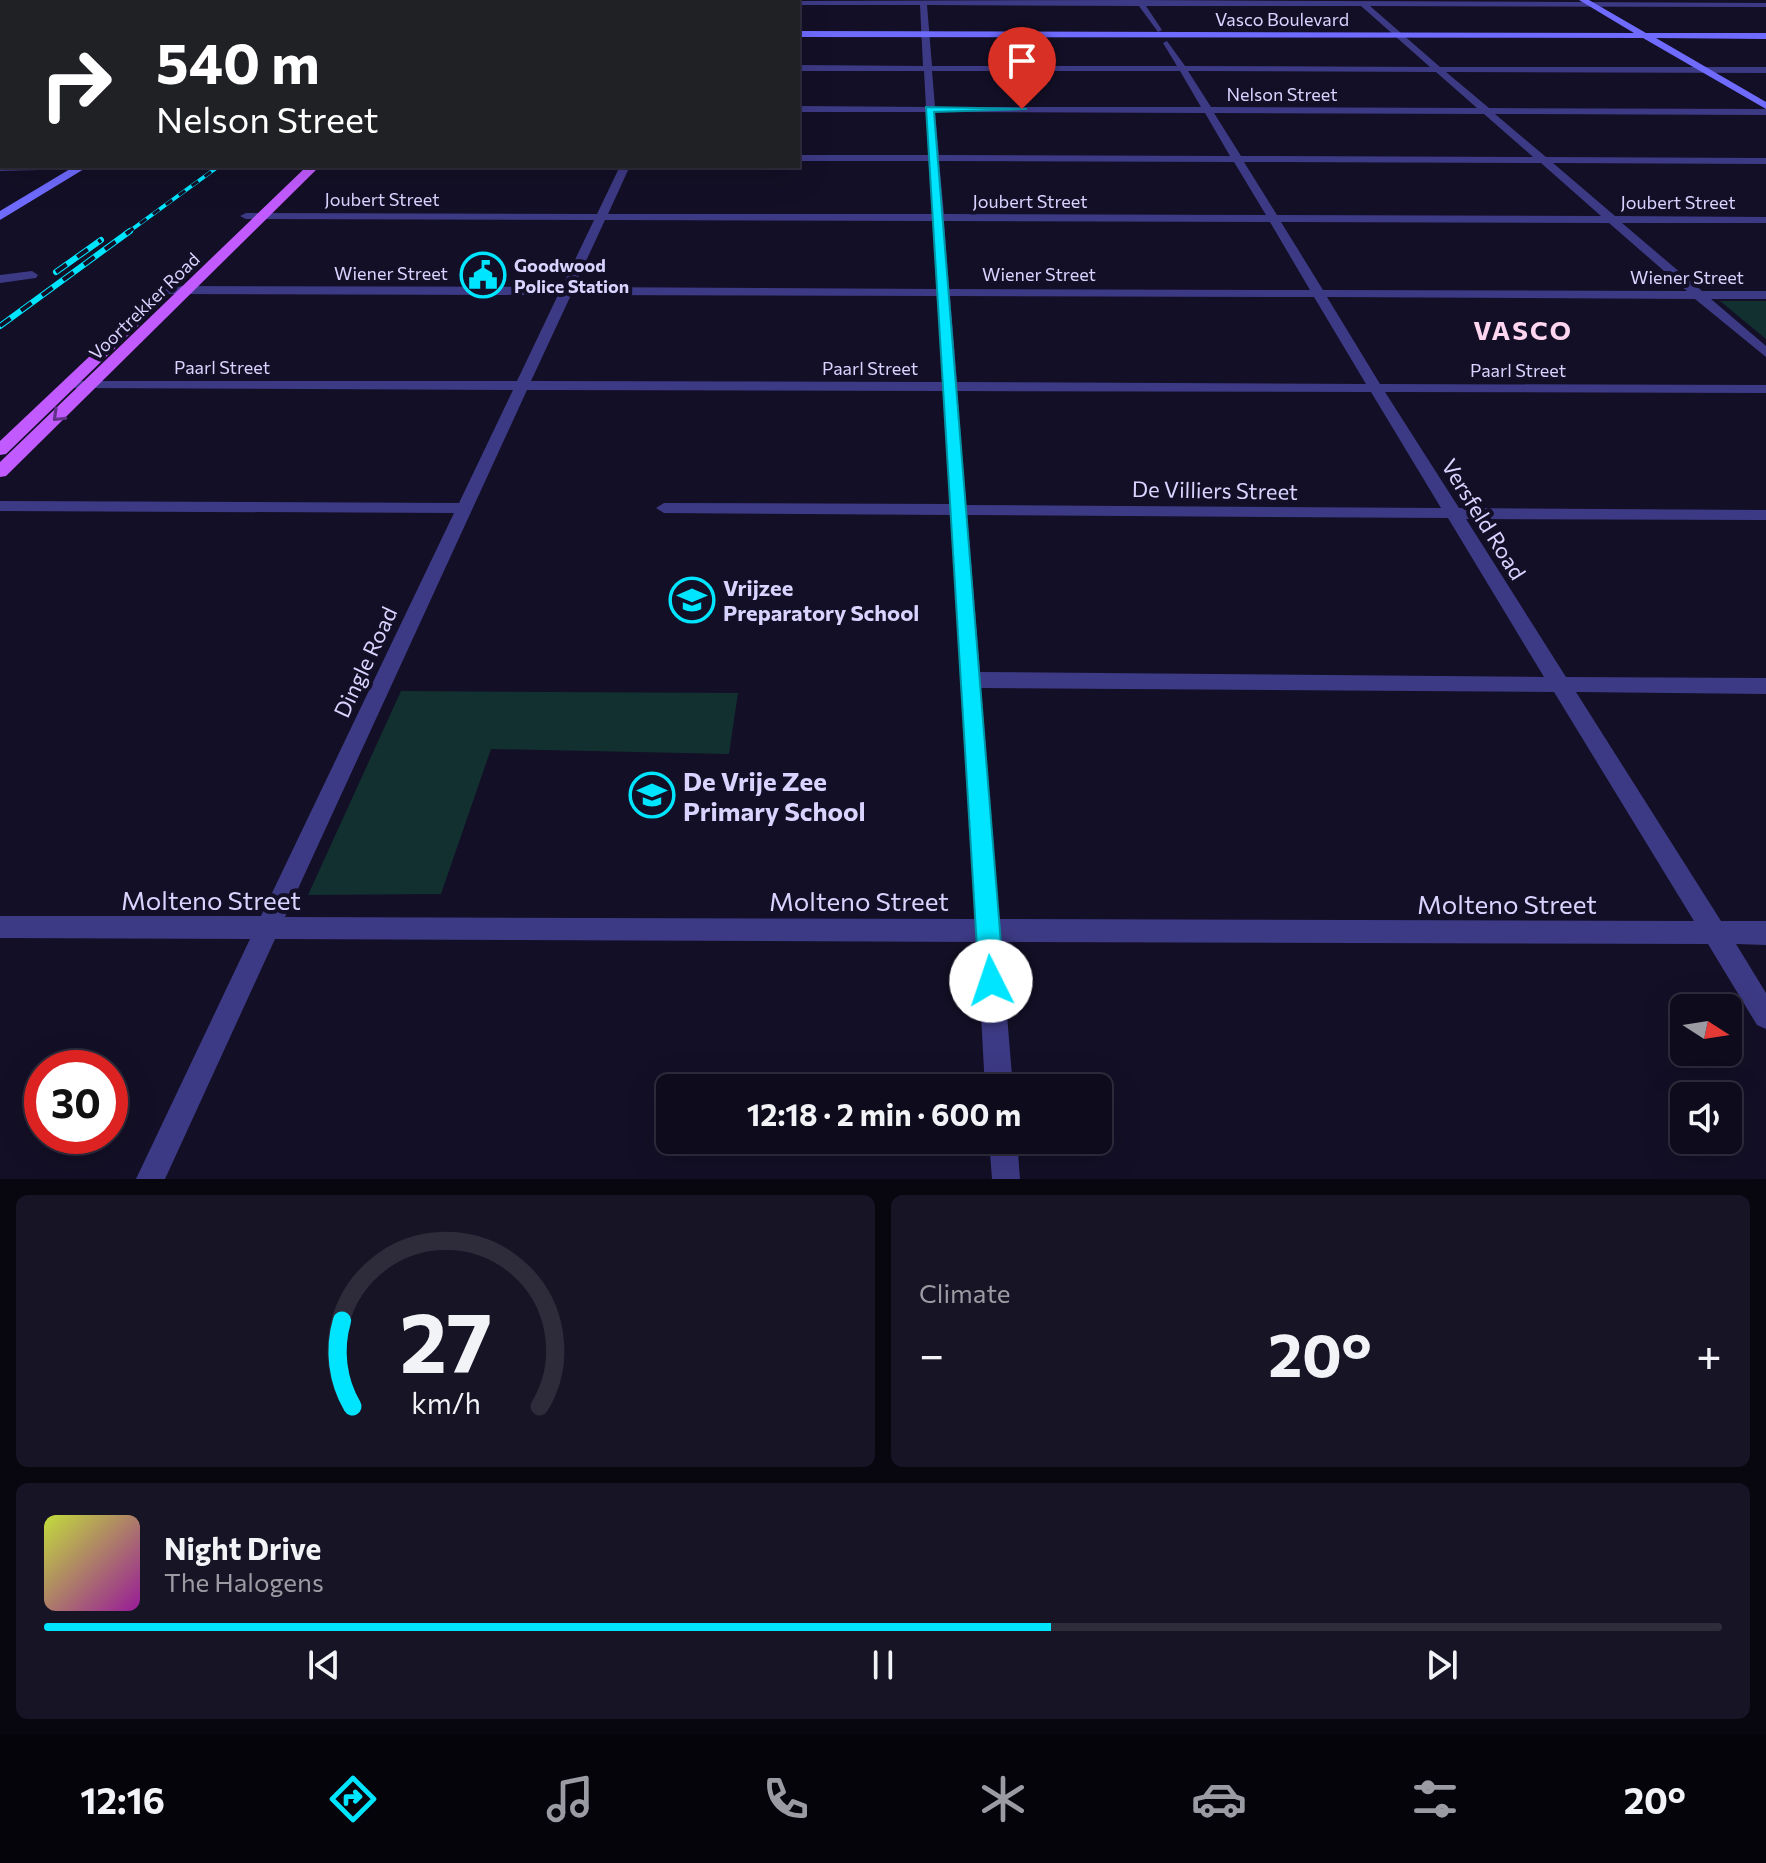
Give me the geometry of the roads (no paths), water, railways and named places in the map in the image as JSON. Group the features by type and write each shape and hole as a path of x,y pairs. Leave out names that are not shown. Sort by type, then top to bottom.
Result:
{"main road":[{"path":"1587,2 1766,109"},
{"name":"Vasco Boulevard","path":"800,36 1766,38"},
{"path":"0,216 79,168"},
{"name":"Voortrekker Road","path":"0,472 187,290 297,168"},
{"name":"Voortrekker Road","path":"0,450 168,290 312,168"}],"street":[{"path":"923,2 998,1074"},
{"name":"Versfeld Road","path":"1140,2 1766,1016"},
{"path":"1360,2 1766,353"},
{"path":"800,3 1587,2 1766,5"},
{"path":"800,68 1766,70"},
{"name":"Nelson Street","path":"800,109 1766,109"},
{"path":"800,158 1766,161"},
{"name":"Dingle Road","path":"150,1179 624,168"},
{"name":"Joubert Street","path":"254,216 1766,220"},
{"path":"0,279 32,275"},
{"name":"Wiener Street","path":"168,290 1766,295"},
{"name":"Paarl Street","path":"70,384 1766,389"},
{"path":"0,506 464,508"},
{"name":"De Villiers Street","path":"664,508 1766,515"},
{"path":"970,680 1766,686"},
{"name":"Molteno Street","path":"0,927 1766,933"},
{"path":"1004,1154 1006,1179"}],"railway":[{"path":"127,233 216,168"},
{"path":"0,326 130,231"},
{"path":"56,272 101,240"}],"place":[{"name":"Goodwood Police Station","path":"483,275"},
{"name":"Vrijzee Preparatory School","path":"692,600"},
{"name":"De Vrije Zee Primary School","path":"652,795"}],"district":[{"name":"VASCO","path":"1523,329"}]}
